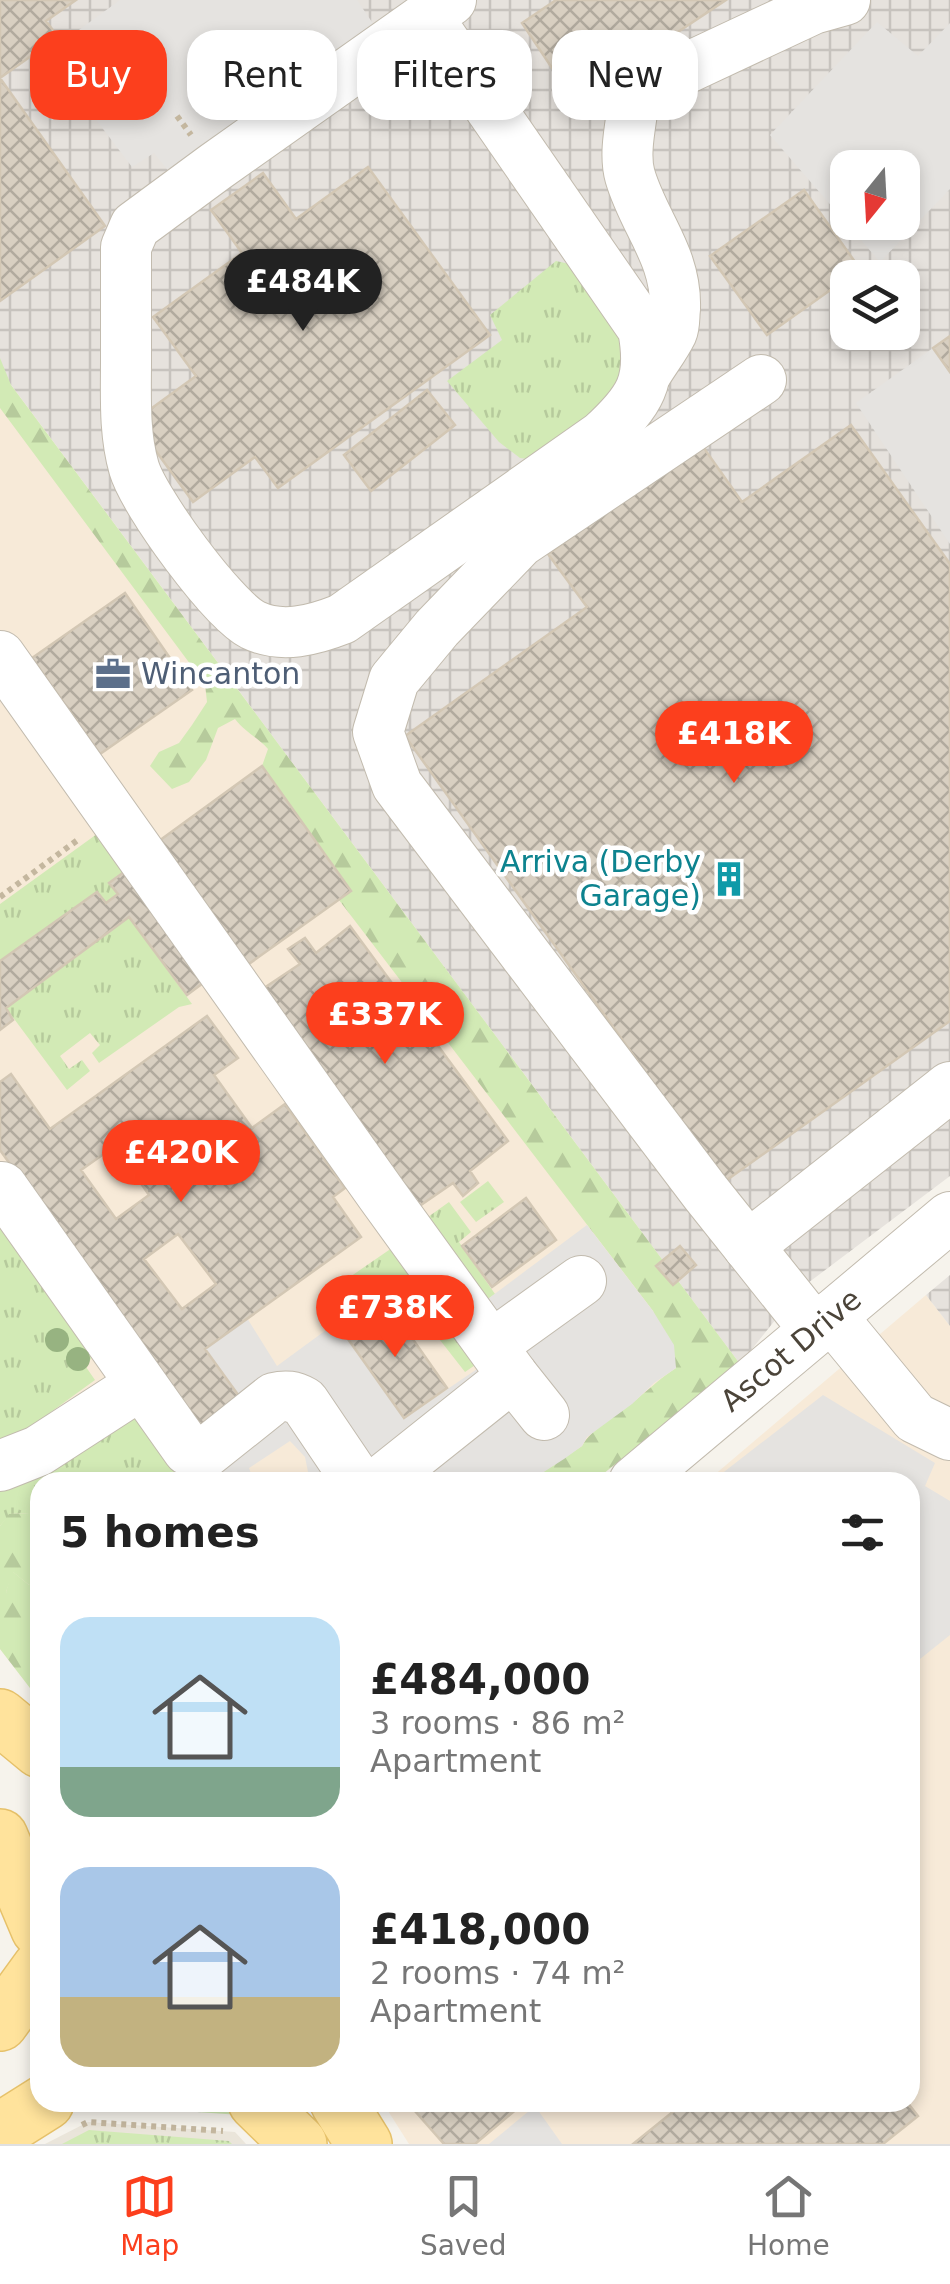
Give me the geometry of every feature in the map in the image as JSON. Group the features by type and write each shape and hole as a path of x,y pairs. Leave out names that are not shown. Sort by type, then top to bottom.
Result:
{"main road":[{"path":"0,1716 30,1742"},
{"path":"0,1836 30,1904"},
{"path":"0,2023 30,1982"},
{"path":"344,2112 364,2144"},
{"path":"0,2131 62,2115"},
{"path":"245,2117 299,2144"}],"street":[{"path":"646,372 674,328 675,299 672,270 664,248 645,215 629,173 633,106 672,75 812,9 845,0"},
{"path":"440,9 644,329 646,372 627,413 602,436 342,619 296,632 272,631 252,624 220,596 155,511 135,470 126,420 126,246 135,226 440,9"},
{"path":"761,380 520,542 437,628 394,680 378,732 398,784 704,1192 748,1246 915,1418 950,1435"},
{"path":"0,656 370,1179 544,1415"},
{"path":"748,1246 950,1086"},
{"path":"0,1189 188,1450 205,1453 274,1398 294,1397 304,1402 351,1472"},
{"name":"Ascot Drive","path":"646,1472 950,1217"},
{"path":"390,1472 581,1280"},
{"path":"0,1466 38,1451 140,1385"}],"path":[{"path":"0,897 112,815"},
{"path":"62,2115 88,2122 245,2117"}],"shaded area":[{"path":"0,0 950,0 950,1176 800,1289 740,1364 0,370"},
{"path":"120,0 357,0 376,28 357,30 357,42 337,56 337,30 187,30 187,120 247,120 171,174 154,153 132,167 96,120 167,120 167,30 79,30"},
{"path":"877,22 918,56 950,23 950,189 920,220 920,150 830,150 830,204 770,135"},
{"path":"861,240 901,240 882,260"},
{"path":"933,348 950,372 950,544 856,403"},
{"path":"0,370 740,1364 605,1472 30,1472 30,1688 0,1649"},
{"path":"587,1225 653,1311 674,1345 676,1368 587,1437 582,1446 544,1472 308,1472 305,1457 290,1441 249,1468 250,1472 181,1472 170,1457 205,1349 247,1318 277,1366 337,1322 405,1418 505,1350 473,1310"},
{"path":"950,1275 950,1326 926,1295"},
{"path":"926,1295 950,1326 950,2144 409,2144 389,2112 920,2112 920,1472 718,1472"},
{"path":"823,1395 935,1463 925,1486 950,1501 950,1635 920,1659 920,1472 724,1472"},
{"path":"528,2112 539,2112 562,2144 489,2144"},
{"path":"88,2122 235,2132 246,2144 45,2144"}],"green space":[{"path":"556,261 574,265 626,333 620,394 536,460 520,458 499,442 447,381 502,340 490,315"},
{"path":"0,358 11,385 740,1364 605,1472 543,1472 582,1446 598,1428 676,1368 653,1311 339,900 351,891 262,766 268,749 235,719 218,728 206,760 189,782 172,789 150,766 159,752 179,743 192,725 207,702 205,684 0,408"},
{"path":"108,826 135,864 109,882 118,894 106,903 96,892 0,961 0,904"},
{"path":"129,917 192,1004 179,1007 99,1063 92,1053 100,1045 90,1033 60,1056 69,1069 82,1060 90,1071 67,1090 6,1008"},
{"path":"488,1181 504,1202 476,1222 460,1202"},
{"path":"449,1202 471,1232 459,1242 495,1294 473,1310 414,1227"},
{"path":"0,1223 96,1350 86,1367 95,1380 29,1428 0,1442"},
{"path":"405,1239 455,1307 430,1326 397,1284 361,1306 344,1281"},
{"path":"460,1317 490,1355 465,1372 436,1335"},
{"path":"137,1415 181,1472 30,1472 30,1513 10,1514 0,1526 0,1480"},
{"path":"30,1513 30,1585 13,1572 6,1592 30,1609 30,1688 0,1649 0,1526 9,1514"},
{"path":"12,1571 30,1585 30,1622 6,1592"},
{"path":"89,2130 229,2141 232,2144 62,2144"}],"building":[{"path":"0,0 76,0 46,21 53,30 30,30 30,57 0,78"},
{"path":"556,0 726,0 681,30 552,30 552,68 532,38 532,30 527,30 522,23"},
{"path":"0,78 105,226 0,301"},
{"path":"368,167 490,335 278,488 255,457 193,502 134,421 196,376 153,317 242,253 211,210 263,173 296,219"},
{"path":"804,190 830,227 830,240 839,240 854,260 830,260 830,290 767,335 710,256"},
{"path":"950,336 950,372 933,348"},
{"path":"427,390 455,425 371,491 344,455"},
{"name":"Arriva (Derby Garage)","path":"851,425 950,564 950,1021 724,1182 405,736 587,607 548,554 701,444 742,502"},
{"name":"Wincanton","path":"125,593 192,690 100,754 32,658"},
{"path":"262,766 351,891 239,971 152,846"},
{"path":"135,864 214,975 187,995 129,917 6,1008 13,1020 0,1030 0,961 97,892 106,903 118,894 109,883"},
{"path":"350,926 508,1141 470,1171 478,1183 463,1196 453,1183 418,1207 261,990 300,964 288,949 305,938 316,953"},
{"path":"207,1016 238,1058 214,1075 252,1128 285,1104 345,1188 333,1197 361,1237 205,1349 244,1403 203,1432 0,1150 0,1082 11,1074 50,1129","holes":["115,1146 149,1195 116,1219 81,1170","178,1234 216,1284 182,1309 144,1259"]},
{"path":"526,1198 556,1240 492,1287 462,1246"},
{"path":"680,1246 696,1265 673,1285 656,1266"},
{"path":"386,1301 447,1388 404,1418 343,1332"},
{"path":"416,2112 513,2112 475,2144 444,2144"},
{"path":"673,2112 915,2112 918,2116 883,2144 633,2144"}],"place":[{"name":"Wincanton","path":"113,674"},
{"name":"Arriva (Derby Garage)","path":"729,879"}]}
